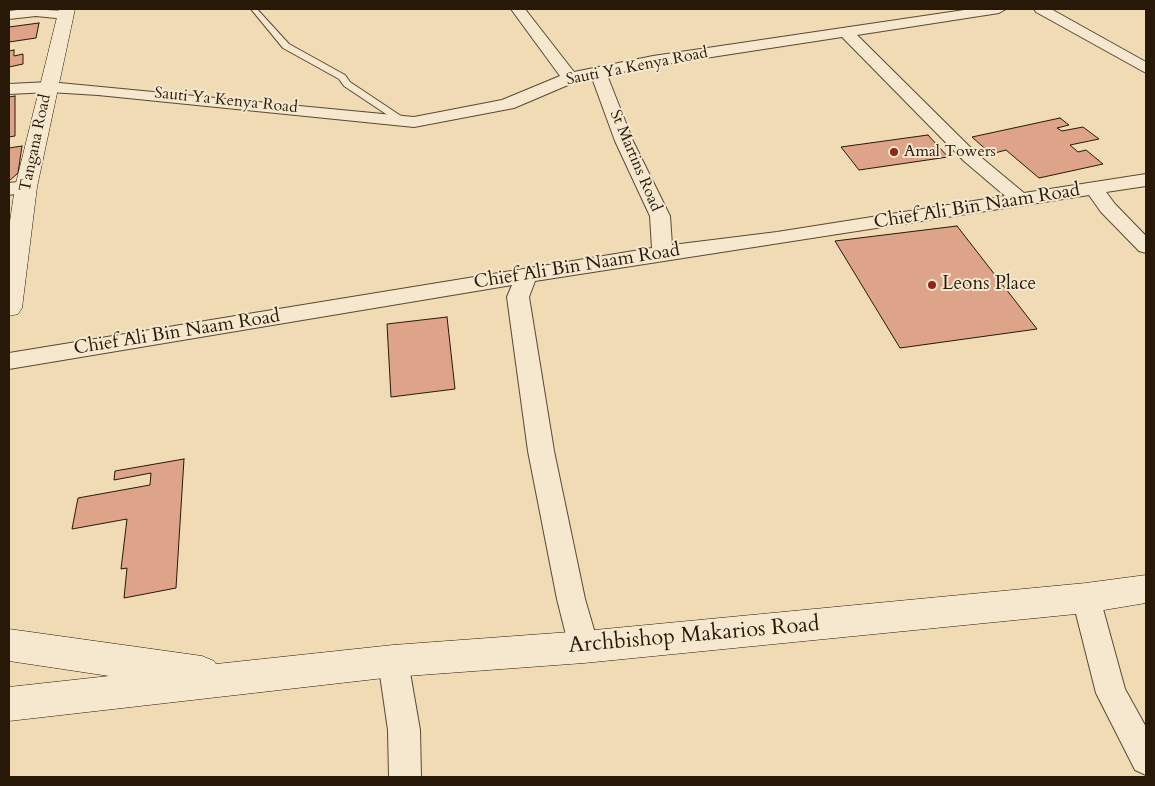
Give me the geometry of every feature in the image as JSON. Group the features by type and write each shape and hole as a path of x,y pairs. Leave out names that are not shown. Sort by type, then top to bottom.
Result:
{"street":[{"path":"518,9 570,78"},
{"name":"Sauti Ya Kenya Road","path":"9,89 48,87 166,95 404,122 484,110 508,104 570,78 680,56 999,9"},
{"path":"1042,9 1146,68"},
{"path":"9,15 36,12 67,12"},
{"name":"Tangana Road","path":"9,308 17,188 48,87 67,12"},
{"path":"849,32 847,34 963,150 1019,199"},
{"name":"St Martins Road","path":"598,72 624,141 660,216 662,253"},
{"name":"Chief Ali Bin Naam Road","path":"9,361 662,253 777,238 1146,180"},
{"path":"1095,189 1108,208 1146,247"},
{"path":"526,276 518,297 541,451 570,599 584,647"},
{"name":"Archbishop Makarios Road","path":"9,704 393,661 584,647 1086,598 1146,589"},
{"path":"1086,598 1111,693 1146,759"},
{"name":"Archbishop Makarios Road","path":"9,645 240,679"},
{"path":"393,661 404,730 405,777"}],"lane":[{"path":"254,9 286,46 342,77 347,84 404,122"}],"building":[{"path":"39,23 36,38 9,42 9,27"},
{"path":"14,50 14,56 23,54 23,64 9,67 9,51"},
{"path":"15,96 15,136 9,137 9,97"},
{"path":"1060,118 1069,125 1057,128 1062,131 1083,127 1099,139 1070,145 1078,152 1086,150 1103,164 1039,178 1006,150 991,154 972,137"},
{"name":"Amal Towers","path":"928,135 948,157 859,170 841,147"},
{"path":"22,146 18,173 9,181 9,148"},
{"name":"Leons Place","path":"957,226 1037,329 900,348 835,241"},
{"path":"447,317 455,389 391,397 387,324"},
{"path":"184,459 176,588 124,598 127,568 121,569 127,519 72,529 78,498 150,485 151,473 114,480 115,471"}],"place":[{"name":"Amal Towers","path":"894,152"},
{"name":"Leons Place","path":"932,285"}]}
